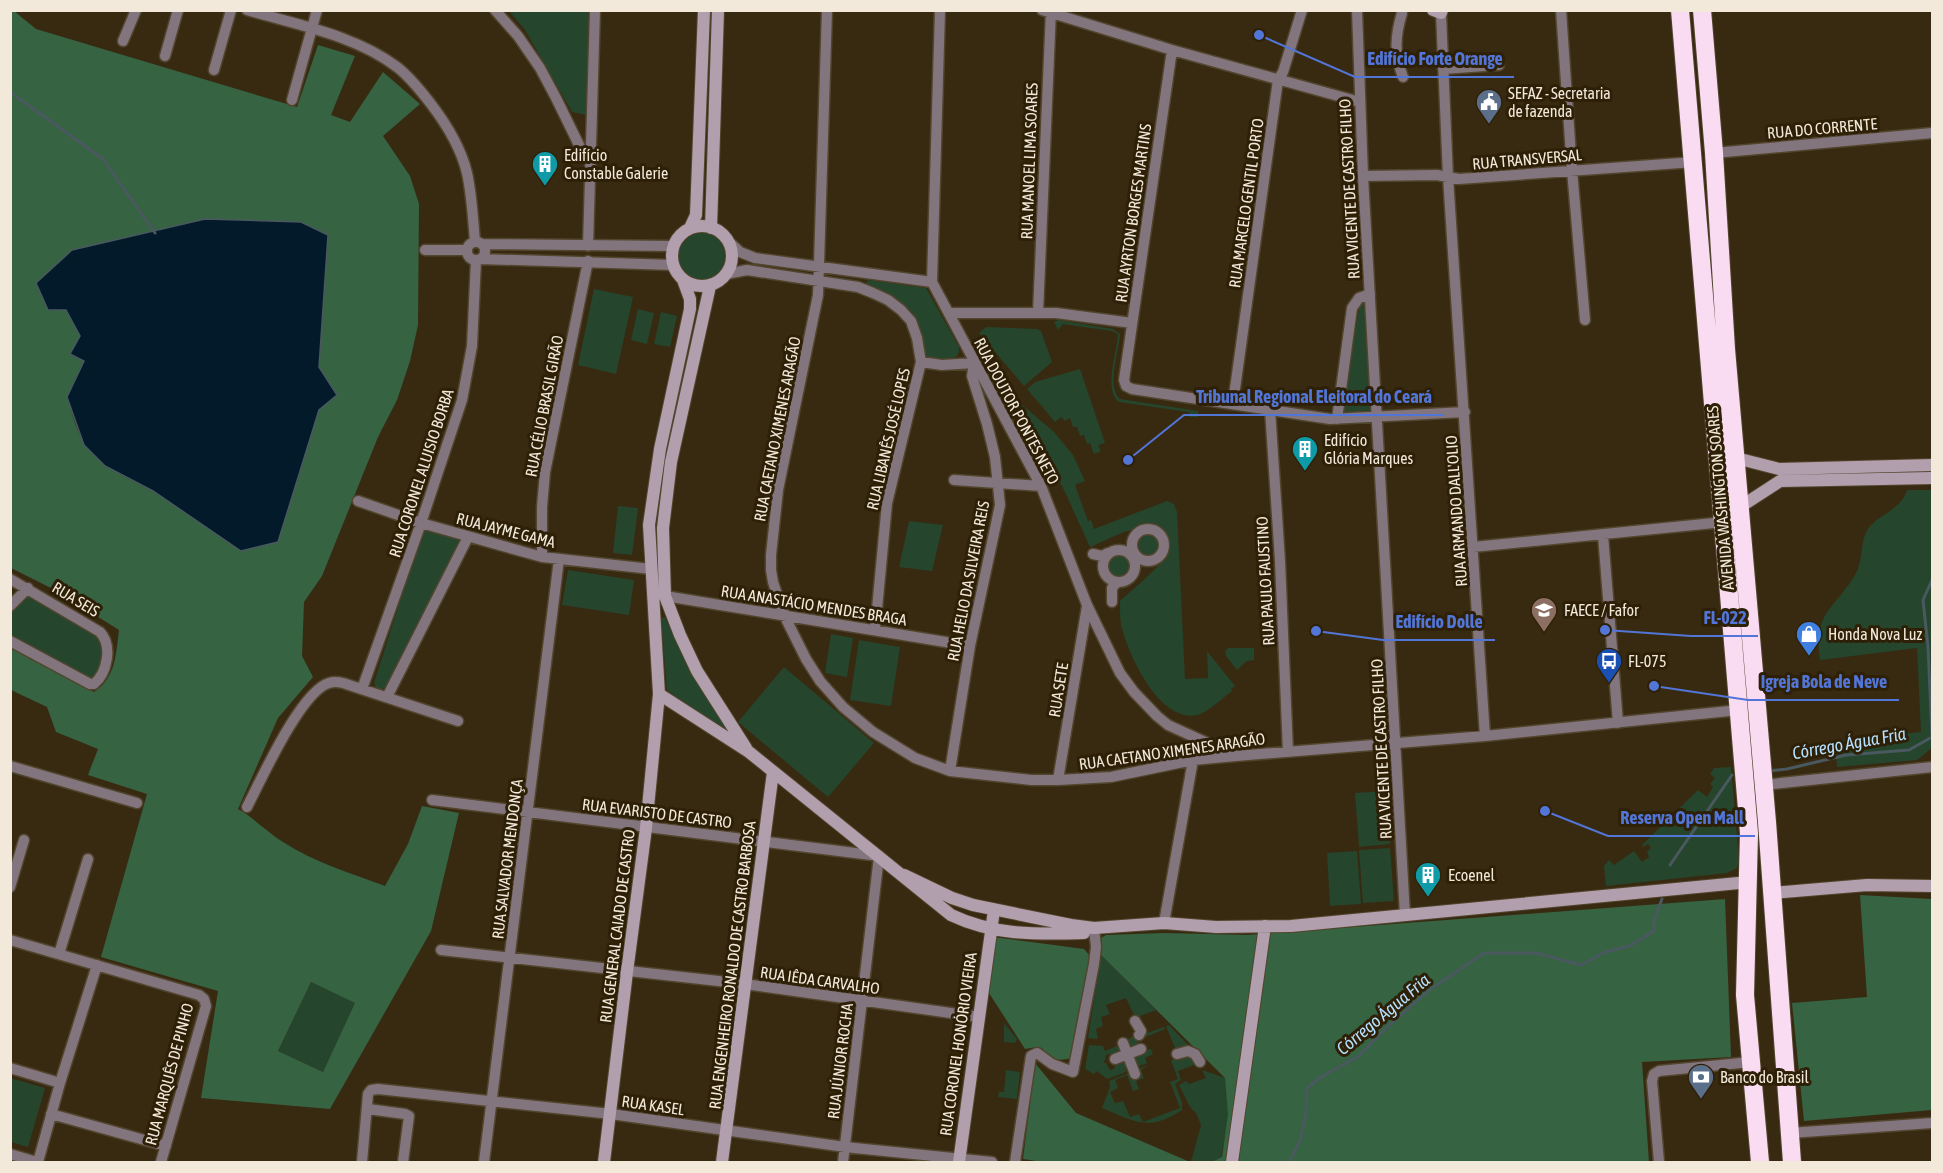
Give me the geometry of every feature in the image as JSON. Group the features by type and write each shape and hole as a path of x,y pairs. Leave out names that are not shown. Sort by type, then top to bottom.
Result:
{"highway":[{"name":"AVENIDA WASHINGTON SOARES","path":"1680,10 1749,832 1745,968 1760,1162"},
{"name":"AVENIDA WASHINGTON SOARES","path":"1702,10 1714,153 1723,306 1773,893 1792,1162"}],"main road":[{"path":"690,228 700,226 711,228 721,233 728,241 732,258 726,274 719,281 710,285 696,286 684,280 673,265 673,246 690,228 696,215 704,10"},
{"path":"711,228 718,10"},
{"path":"700,100 714,101"},
{"path":"684,280 690,299 690,309 660,449 650,525 651,569 659,595 697,670 749,752"},
{"path":"659,595 663,528 671,462 710,285"},
{"path":"678,365 692,369"},
{"path":"1736,458 1779,475 1932,478"},
{"path":"1740,507 1779,475 1932,465"},
{"path":"654,490 668,492"},
{"name":"RUA GENERAL CAIADO DE CASTRO","path":"604,1162 646,828 659,694 659,595"},
{"path":"659,694 749,752 951,915 991,930 1049,933 1164,923 1216,927 1291,926 1749,882"},
{"name":"RUA ENGENHEIRO RONALDO DE CASTRO BARBOSA","path":"722,1162 773,772"},
{"path":"904,875 952,898 994,910 1099,929"},
{"path":"1773,893 1867,885 1932,886"},
{"name":"RUA CORONEL HONÓRIO VIEIRA","path":"959,1161 994,910"},
{"path":"1232,1162 1265,926"}],"street":[{"path":"123,41 136,10"},
{"path":"165,56 178,10"},
{"path":"213,69 231,10"},
{"path":"247,10 345,39 399,68 418,88 451,133 467,173 475,245 470,257 478,260 588,261 673,265"},
{"path":"292,100 317,10"},
{"path":"495,10 518,36 540,68 581,149 590,155"},
{"path":"588,246 595,10"},
{"name":"RUA CAETANO XIMENES ARAGÃO","path":"827,10 818,295 778,490 771,555 773,582 784,615 806,659 820,681 843,707 873,732 915,758 950,771 1031,780 1058,780 1111,777 1193,760 1396,744 1739,711"},
{"path":"728,241 740,252 755,258 932,282 940,10"},
{"name":"RUA MARCELO GENTIL PORTO","path":"1233,403 1278,80 1283,72 1302,10"},
{"name":"RUA VICENTE DE CASTRO FILHO","path":"1357,10 1363,176 1405,915"},
{"path":"1561,10 1585,320"},
{"path":"1048,11 1172,50 1360,102"},
{"name":"RUA MANOEL LIMA SOARES","path":"1038,313 1048,11"},
{"name":"RUA ARMANDO DALL'OLIO","path":"1439,11 1485,736"},
{"path":"1402,13 1397,30 1396,51 1397,62 1403,77"},
{"name":"RUA AYRTON BORGES MARTINS","path":"1172,50 1124,380 1126,386 1132,388 1233,403"},
{"path":"1443,69 1499,65"},
{"name":"RUA DO CORRENTE","path":"1714,153 1932,133"},
{"name":"RUA TRANSVERSAL","path":"1363,176 1437,175 1459,179 1694,162"},
{"path":"425,250 475,245 673,246"},
{"name":"RUA CORONEL ALUISIO BORBA","path":"362,688 421,523 468,376 478,260 485,251 475,245"},
{"path":"562,246 562,261"},
{"path":"624,246 624,262"},
{"name":"RUA CÉLIO BRASIL GIRÃO","path":"542,557 545,472 588,261"},
{"path":"726,274 747,270 858,286 888,300 902,310 911,321 917,338 921,362 942,365 974,363"},
{"path":"858,286 860,273"},
{"name":"RUA DOUTOR PONTES NETO","path":"932,282 1041,486 1088,605 1120,673 1144,705 1168,725 1236,756"},
{"name":"RUA VICENTE DE CASTRO FILHO","path":"1336,419 1352,308 1359,298 1370,294"},
{"path":"949,313 1056,313 1132,323"},
{"name":"RUA LIBANÊS JOSÉ LOPES","path":"875,630 887,503 921,362"},
{"name":"RUA HELIO DA SILVEIRA REIS","path":"950,771 969,646 1000,505 996,458 972,376 974,363"},
{"path":"1233,403 1336,419 1465,412"},
{"name":"RUA PAULO FAUSTINO","path":"1270,409 1280,561 1288,752"},
{"path":"954,480 1041,486"},
{"name":"RUA JAYME GAMA","path":"358,501 421,523 542,557 651,569"},
{"path":"1473,547 1724,522"},
{"path":"1131,576 1135,567 1132,556 1123,550 1110,552 1102,563 1107,578 1117,582 1127,580 1157,559 1163,551 1164,540 1153,529 1137,532 1132,542 1133,552 1141,560 1152,561"},
{"path":"1603,535 1618,723"},
{"path":"387,697 468,537"},
{"path":"1093,554 1102,556 1134,537"},
{"name":"RUA SALVADOR MENDONÇA","path":"484,1162 559,560"},
{"path":"10,579 28,588 10,606"},
{"path":"1112,602 1112,588 1117,582"},
{"name":"RUA SEIS","path":"10,641 90,684 98,680 105,665 107,644 100,632 28,588"},
{"name":"RUA ANASTÁCIO MENDES BRAGA","path":"659,595 969,646"},
{"name":"RUA SETE","path":"1058,780 1088,605"},
{"path":"247,807 292,722 315,694 331,682 362,688 458,721"},
{"path":"1164,923 1193,760"},
{"path":"10,766 137,803"},
{"path":"1763,785 1932,767"},
{"name":"RUA EVARISTO DE CASTRO","path":"432,800 879,856"},
{"path":"10,887 24,840"},
{"name":"RUA JÚNIOR ROCHA","path":"843,1162 879,856"},
{"path":"59,954 88,859"},
{"path":"1015,1162 1032,1054 1037,1053 1052,1064 1073,1071 1099,929"},
{"path":"10,940 97,965 55,1082 51,1114 38,1162 10,1154"},
{"name":"RUA IÊDA CARVALHO","path":"441,950 745,984 979,1017"},
{"name":"RUA MARQUÊS DE PINHO","path":"97,965 199,995 204,999 206,1006 161,1162"},
{"path":"1125,1048 1141,1049"},
{"path":"1115,1059 1125,1048"},
{"path":"1125,1048 1135,1074"},
{"path":"1177,1054 1188,1051 1195,1054 1200,1062"},
{"path":"1659,1162 1652,1081 1654,1074 1659,1071 1751,1062"},
{"path":"10,1068 55,1082"},
{"name":"RUA KASEL","path":"368,1109 369,1092 382,1089 611,1114 959,1161 992,1162"},
{"path":"362,1162 368,1109 409,1116 403,1162"},
{"path":"51,1114 166,1146"},
{"path":"1790,1133 1932,1123"}],"green space":[{"path":"11,11 36,29 297,107 318,45 355,56 331,115 350,122 383,72 420,104 383,136 410,176 419,204 418,325 410,361 397,400 378,437 322,576 304,602 302,656 313,677 278,718 238,809 295,849 332,867 385,886 408,844 422,806 459,813 431,931 330,1109 201,1098 218,991 101,957 147,794 88,775 98,749 56,732 47,707 11,690 11,647 94,692 107,680 111,672 116,656 119,630 55,590 11,568","holes":["205,219 328,235 319,367 336,395 319,410 278,542 174,501 119,473 98,459 82,440 67,397 84,360 80,336 66,310 36,284 72,250","311,982 355,1003 323,1072 278,1051"]},
{"path":"509,11 589,11 586,115 572,112 525,30"},
{"path":"701,232 718,239 725,256 718,273 701,280 684,273 677,256 684,239"},
{"path":"868,280 926,288 959,347 957,356 948,360 927,358 919,330 891,297 866,284"},
{"path":"594,289 633,297 616,374 578,365"},
{"path":"1368,303 1372,413 1341,413 1360,304"},
{"path":"638,309 654,313 647,344 631,340"},
{"path":"661,312 677,316 670,347 654,344"},
{"path":"1058,320 1113,329 1120,334 1114,368 1114,386 1120,399 1198,411 1198,417 1190,417 1189,412 1119,402 1114,396 1111,380 1118,334 1112,331 1063,324 1058,330 1054,322"},
{"path":"986,327 1041,331 1052,362 1024,386 979,333"},
{"path":"1080,369 1105,443 1098,445 1101,451 1094,454 1090,443 1087,444 1084,435 1080,436 1070,418 1065,421 1061,417 1055,422 1027,389 1035,382"},
{"path":"1015,399 1054,432 1073,455 1085,481 1075,485 1088,521 1091,520 1094,529 1167,501 1174,504 1177,512 1185,679 1208,678 1207,651 1235,686 1231,689 1232,691 1206,711 1197,715 1183,715 1158,698 1138,668 1121,625 1120,601 1167,555 1169,541 1167,537 1161,530 1142,527 1090,547 1065,492"},
{"path":"1907,490 1932,490 1932,748 1917,760 1837,767 1835,741 1921,732 1917,648 1820,660 1819,643 1823,620 1856,573 1867,530 1897,506"},
{"path":"618,506 638,508 632,555 613,553"},
{"path":"909,521 943,525 932,571 899,567"},
{"path":"426,530 461,539 461,542 385,688 377,689 374,683 422,532"},
{"path":"1148,533 1156,536 1159,544 1156,552 1148,555 1140,552 1137,544 1140,536"},
{"path":"1118,554 1126,557 1129,565 1126,573 1118,576 1110,573 1107,565 1110,557"},
{"path":"568,570 634,580 629,615 562,605"},
{"path":"24,597 31,597 100,635 105,661 95,680 11,635 10,611"},
{"path":"665,617 694,678 730,732 724,733 667,690 661,618"},
{"path":"831,634 853,638 847,677 825,673"},
{"path":"859,640 900,647 891,706 850,700"},
{"path":"1228,648 1254,648 1254,660 1247,661 1237,670 1226,656 1225,651"},
{"path":"784,667 874,743 828,797 738,722"},
{"path":"1731,767 1739,860 1737,868 1727,873 1606,886 1604,866 1609,860 1614,865 1634,851 1642,862 1649,857 1647,852 1651,848 1648,844 1643,847 1642,845 1698,790 1707,797 1713,787 1710,784 1715,778 1710,774 1714,768"},
{"path":"1386,791 1390,844 1359,847 1355,793"},
{"path":"1390,848 1394,901 1363,903 1359,850"},
{"path":"1357,851 1361,904 1330,906 1327,853"},
{"path":"1860,895 1932,899 1932,1110 1804,1121 1792,1003 1867,997"},
{"path":"1725,899 1731,1057 1642,1062 1649,1162 1212,1162 1222,1157 1228,1114 1225,1078 1101,955 1099,945 1101,938 1106,935 1165,933 1248,935"},
{"path":"993,937 1084,949 1091,957 1071,1058 1054,1059 1042,1048 1025,1049 989,993"},
{"path":"1101,955 1156,1010 1140,1016 1145,1028 1141,1030 1126,998 1106,1005 1110,1014 1101,1017 1103,1026 1096,1029 1098,1039 1088,1038"},
{"path":"311,982 356,1003 323,1072 278,1051"},
{"path":"1004,1023 1017,1039 1015,1043 1004,1042"},
{"path":"1169,1025 1190,1047 1177,1053 1166,1026"},
{"path":"1164,1027 1165,1029 1138,1040 1140,1048 1129,1052 1124,1041 1146,1030 1147,1033"},
{"path":"1122,1044 1126,1054 1116,1058 1110,1054 1106,1055 1103,1063 1106,1063 1110,1070 1114,1069 1117,1060 1126,1056 1130,1063 1126,1067 1126,1072 1107,1079 1097,1071 1094,1074 1085,1069 1089,1045 1103,1046 1105,1051"},
{"path":"1151,1049 1153,1054 1145,1058 1147,1063 1134,1068 1129,1055"},
{"path":"1187,1052 1196,1064 1178,1071 1181,1080 1175,1084 1182,1102 1182,1110 1170,1117 1151,1123 1133,1121 1102,1108 1110,1087 1109,1081 1148,1065 1141,1070 1144,1078 1136,1081 1139,1089 1133,1091 1127,1075 1115,1080 1118,1088 1110,1092 1115,1103 1123,1101 1130,1117 1139,1114 1143,1122 1180,1108 1170,1082 1178,1079 1171,1061"},
{"path":"1035,1063 1076,1113 1190,1162 1043,1162 1023,1159"},
{"path":"1006,1070 1020,1072 1017,1099 998,1097 999,1092 1004,1092"},
{"path":"1202,1070 1225,1078 1229,1114 1221,1158 1212,1162 1191,1162 1201,1125 1179,1085 1186,1081 1189,1084 1206,1078"},
{"path":"10,1078 45,1088 28,1147 11,1142"}],"water":[{"path":"205,219 301,222 328,235 319,367 337,395 319,410 278,542 241,551 153,491 105,466 84,445 67,397 84,361 70,354 80,336 66,310 48,310 36,283 72,250"}],"waterway":[{"path":"10,92 103,159 155,233"},
{"name":"Córrego Água Fria","path":"1932,580 1923,600 1928,647 1932,737"},
{"name":"Córrego Água Fria","path":"1769,771 1846,755 1909,750 1932,737"},
{"name":"Córrego Água Fria","path":"1670,865 1732,775"},
{"name":"Córrego Água Fria","path":"1289,1162 1300,1141 1306,1113 1307,1088 1321,1077 1359,1056 1428,991 1484,953 1536,953 1581,965 1605,952 1629,946 1654,931 1654,920 1662,899"}],"place":[{"name":"Edifício Forte Orange","path":"1259,35"},
{"name":"SEFAZ - Secretaria de fazenda","path":"1489,125"},
{"name":"Edifício Constable Galerie","path":"545,187"},
{"name":"Tribunal Regional Eleitoral do Ceará","path":"1128,460"},
{"name":"Edifício Glória Marques","path":"1305,472"},
{"name":"FL-022","path":"1605,630"},
{"name":"Edifício Dolle","path":"1316,631"},
{"name":"FAECE / Fafor","path":"1544,633"},
{"name":"Honda Nova Luz","path":"1809,657"},
{"name":"FL-075","path":"1609,684"},
{"name":"Igreja Bola de Neve","path":"1654,686"},
{"name":"Reserva Open Mall","path":"1545,811"},
{"name":"Ecoenel","path":"1428,898"},
{"name":"Banco do Brasil","path":"1701,1100"}]}
